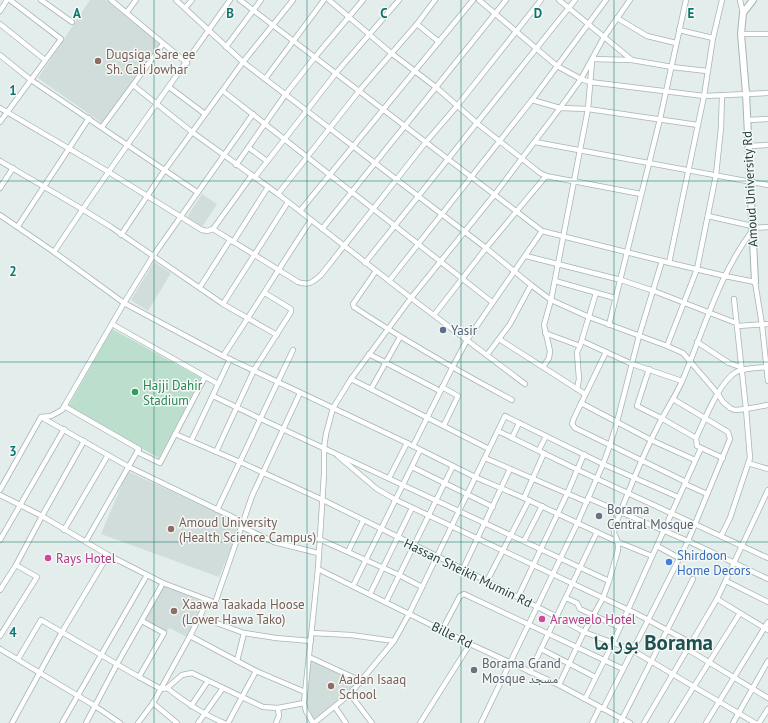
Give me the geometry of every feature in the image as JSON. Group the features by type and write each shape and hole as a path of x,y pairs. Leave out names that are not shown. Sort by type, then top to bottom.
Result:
{"street":[{"path":"0,11 7,0"},
{"path":"0,122 61,39 10,0"},
{"path":"41,0 72,22"},
{"path":"111,0 187,63"},
{"path":"127,12 136,0"},
{"path":"176,0 243,62 419,196 551,300 609,325 683,353 723,402 730,408 735,410 768,405"},
{"path":"185,8 192,0"},
{"path":"54,252 107,171 187,63 230,0"},
{"path":"240,0 542,231 563,235 669,263 755,282"},
{"path":"226,47 261,0"},
{"path":"121,235 164,171 243,62 293,0"},
{"path":"265,79 324,0"},
{"path":"329,0 391,53 437,88 478,124 540,173 546,176 574,180 642,194"},
{"path":"236,164 249,148 285,95 363,0"},
{"path":"0,108 107,171 202,230 207,231 213,229 253,176 285,139 336,73 399,0"},
{"path":"278,194 329,128 417,24 435,0"},
{"path":"300,211 473,0"},
{"path":"479,0 557,66 581,79 590,82 704,96 768,93"},
{"path":"322,229 376,164 506,0"},
{"path":"213,229 298,282 309,284 315,281 322,275 396,179 542,0"},
{"path":"559,0 632,60"},
{"path":"365,263 478,124 575,0"},
{"path":"389,281 532,100 606,0"},
{"path":"630,0 604,37 581,79 560,108 495,194 411,298 351,379 333,408 324,448 323,500 318,569 304,703 313,723 350,694 394,641 409,614 505,416 603,464 678,498"},
{"path":"609,325 660,119 686,0"},
{"path":"669,263 704,96 713,38 722,0"},
{"path":"740,0 743,13"},
{"path":"743,13 753,0"},
{"name":"Amoud University Rd","path":"743,13 741,34 746,93 749,182 755,282 762,325 768,381"},
{"path":"617,18 647,36 676,43"},
{"path":"0,24 45,60"},
{"path":"417,24 439,42"},
{"path":"680,30 713,38"},
{"path":"741,34 768,34"},
{"path":"102,127 163,44"},
{"path":"0,55 31,80 197,192"},
{"path":"592,59 632,60 707,71"},
{"path":"543,367 550,355 544,325 551,300 588,109 592,59"},
{"path":"133,85 192,132 278,194 344,247 525,384"},
{"path":"168,87 205,114"},
{"path":"223,91 492,302"},
{"path":"667,346 697,269 716,174 721,128 722,95"},
{"path":"532,100 560,108 588,109 698,125"},
{"path":"41,417 51,416 62,410 153,256 253,114"},
{"path":"18,226 89,118"},
{"path":"747,120 768,119"},
{"path":"534,142 716,174 768,185"},
{"path":"748,146 768,145"},
{"path":"249,148 267,161"},
{"path":"0,161 82,209 200,287 223,304 277,335"},
{"path":"0,188 13,168"},
{"path":"434,315 486,248 546,176"},
{"path":"200,287 268,187"},
{"path":"223,304 288,202"},
{"path":"0,215 18,226 124,303 223,356 407,443 475,477 527,499 577,524 652,556"},
{"path":"708,216 752,228 768,227"},
{"path":"223,356 311,220"},
{"path":"559,685 584,632 603,598 618,550 618,542 614,533 615,526 650,440 682,381 725,276 752,228"},
{"path":"413,446 467,340 542,231"},
{"path":"526,256 621,280 685,302 736,325 768,324"},
{"path":"481,723 528,624 554,575 603,464 617,422 639,336 662,261"},
{"path":"376,271 353,306 400,338 512,400"},
{"path":"554,281 616,298"},
{"path":"487,355 510,324 531,285"},
{"path":"216,452 254,370 291,312 291,310 265,293"},
{"path":"577,389 579,379 577,352 590,317 596,293"},
{"path":"721,536 730,518 748,464 749,451 734,299"},
{"path":"112,324 218,384"},
{"path":"545,333 581,343 632,364 682,381"},
{"path":"371,389 400,338"},
{"path":"499,339 585,394"},
{"path":"697,342 741,369"},
{"path":"217,510 293,350"},
{"path":"606,352 574,418 572,424 574,427 707,494"},
{"path":"369,354 441,389 458,395 444,425"},
{"path":"191,441 230,359"},
{"path":"723,458 701,448 696,444 696,438 705,419 718,394 732,375 741,369 767,366"},
{"path":"649,370 637,406 696,438"},
{"path":"137,452 160,463 205,377"},
{"path":"351,379 489,448"},
{"path":"0,495 42,516 108,555 147,575 163,583 215,603 252,496 300,393"},
{"path":"213,396 609,581"},
{"path":"592,723 602,708 688,541 730,439 729,434 719,426 673,399"},
{"path":"581,403 650,440 695,460"},
{"path":"64,406 139,449 86,541"},
{"path":"41,417 129,467 217,510 274,542 318,553"},
{"path":"0,490 41,417"},
{"path":"512,438 519,423"},
{"path":"0,540 64,429"},
{"path":"498,431 597,479 768,558"},
{"name":"Hassan Sheikh Mumin Rd","path":"175,434 323,500 413,546 557,616 584,632 632,650 755,723"},
{"path":"487,581 511,535 527,499 546,436"},
{"path":"0,590 16,565 84,441"},
{"path":"389,478 407,443"},
{"path":"585,699 613,643 701,448"},
{"path":"353,586 420,450"},
{"path":"333,452 377,489 396,500 628,610 691,643"},
{"path":"518,597 540,548 558,514 584,454"},
{"path":"64,530 108,455"},
{"path":"484,458 567,494 588,500 663,530 768,579"},
{"path":"748,464 768,469"},
{"path":"386,602 453,466"},
{"path":"412,467 493,507"},
{"path":"463,569 510,469"},
{"path":"644,723 717,599 768,490"},
{"path":"524,541 542,506"},
{"path":"370,594 412,508"},
{"path":"348,552 363,521"},
{"path":"530,672 597,532"},
{"path":"319,539 422,587"},
{"path":"657,546 679,558"},
{"path":"12,723 62,632 108,555"},
{"path":"0,636 37,577 16,565"},
{"name":"Bille Rd","path":"318,569 509,663 559,685 602,708 621,721 630,723"},
{"path":"62,723 147,575"},
{"path":"621,721 693,579"},
{"path":"726,581 768,602"},
{"path":"86,723 117,664 163,583"},
{"path":"442,630 462,594 622,669"},
{"path":"566,598 577,603 580,609 620,627"},
{"path":"717,599 766,629"},
{"path":"138,723 154,703 208,600"},
{"path":"671,723 740,613"},
{"path":"200,617 244,633 311,641"},
{"path":"18,659 41,620 161,689 167,688 179,678 192,673 263,707 278,708 304,703"},
{"path":"139,677 164,633 142,621"},
{"path":"706,723 766,629 768,622"},
{"path":"237,661 244,633"},
{"path":"312,633 351,635 394,641"},
{"path":"190,636 256,671 305,692"},
{"path":"420,723 470,644"},
{"path":"0,649 95,706 120,723"},
{"path":"687,649 768,698"},
{"path":"541,650 595,677"},
{"path":"309,657 361,681"},
{"path":"733,723 768,661"},
{"path":"228,723 243,698 256,671"},
{"path":"191,706 208,681"},
{"path":"167,688 204,714 224,723"},
{"path":"198,723 223,688"},
{"path":"350,694 372,723"},
{"path":"154,703 177,723"},
{"path":"335,707 346,723"},
{"path":"276,723 279,716 278,708"},
{"path":"759,723 768,709"}],"shaded area":[{"name":"Dugsiga Sare ee Sh. Cali Jowhar","path":"90,0 106,0 135,22 161,45 102,123 38,78"},
{"path":"202,194 217,204 202,227 187,217"},
{"path":"154,262 171,273 148,311 131,300"},
{"name":"Amoud University (Health Science Campus)","path":"129,472 241,523 219,577 101,534 124,480"},
{"name":"Xaawa Taakada Hoose (Lower Hawa Tako)","path":"164,586 203,602 187,637 169,628 166,633 145,620"},
{"name":"Aadan Isaaq School","path":"311,661 358,681 349,693 334,706 313,720 308,707"}],"green space":[{"name":"Hajji Dahir Stadium","path":"112,329 201,378 159,458 68,407"}],"place":[{"name":"Dugsiga Sare ee Sh. Cali Jowhar","path":"98,61"},
{"name":"Yasir","path":"443,330"},
{"name":"Hajji Dahir Stadium","path":"135,392"},
{"name":"Borama Central Mosque","path":"599,516"},
{"name":"Amoud University (Health Science Campus)","path":"171,529"},
{"name":"Rays Hotel","path":"48,558"},
{"name":"Shirdoon Home Decors","path":"669,562"},
{"name":"Xaawa Taakada Hoose (Lower Hawa Tako)","path":"174,611"},
{"name":"Araweelo Hotel","path":"542,619"},
{"name":"Borama Grand Mosque مسجد","path":"474,670"},
{"name":"Aadan Isaaq School","path":"331,686"}],"district":[{"name":"بوراما Borama","path":"653,642"}]}
